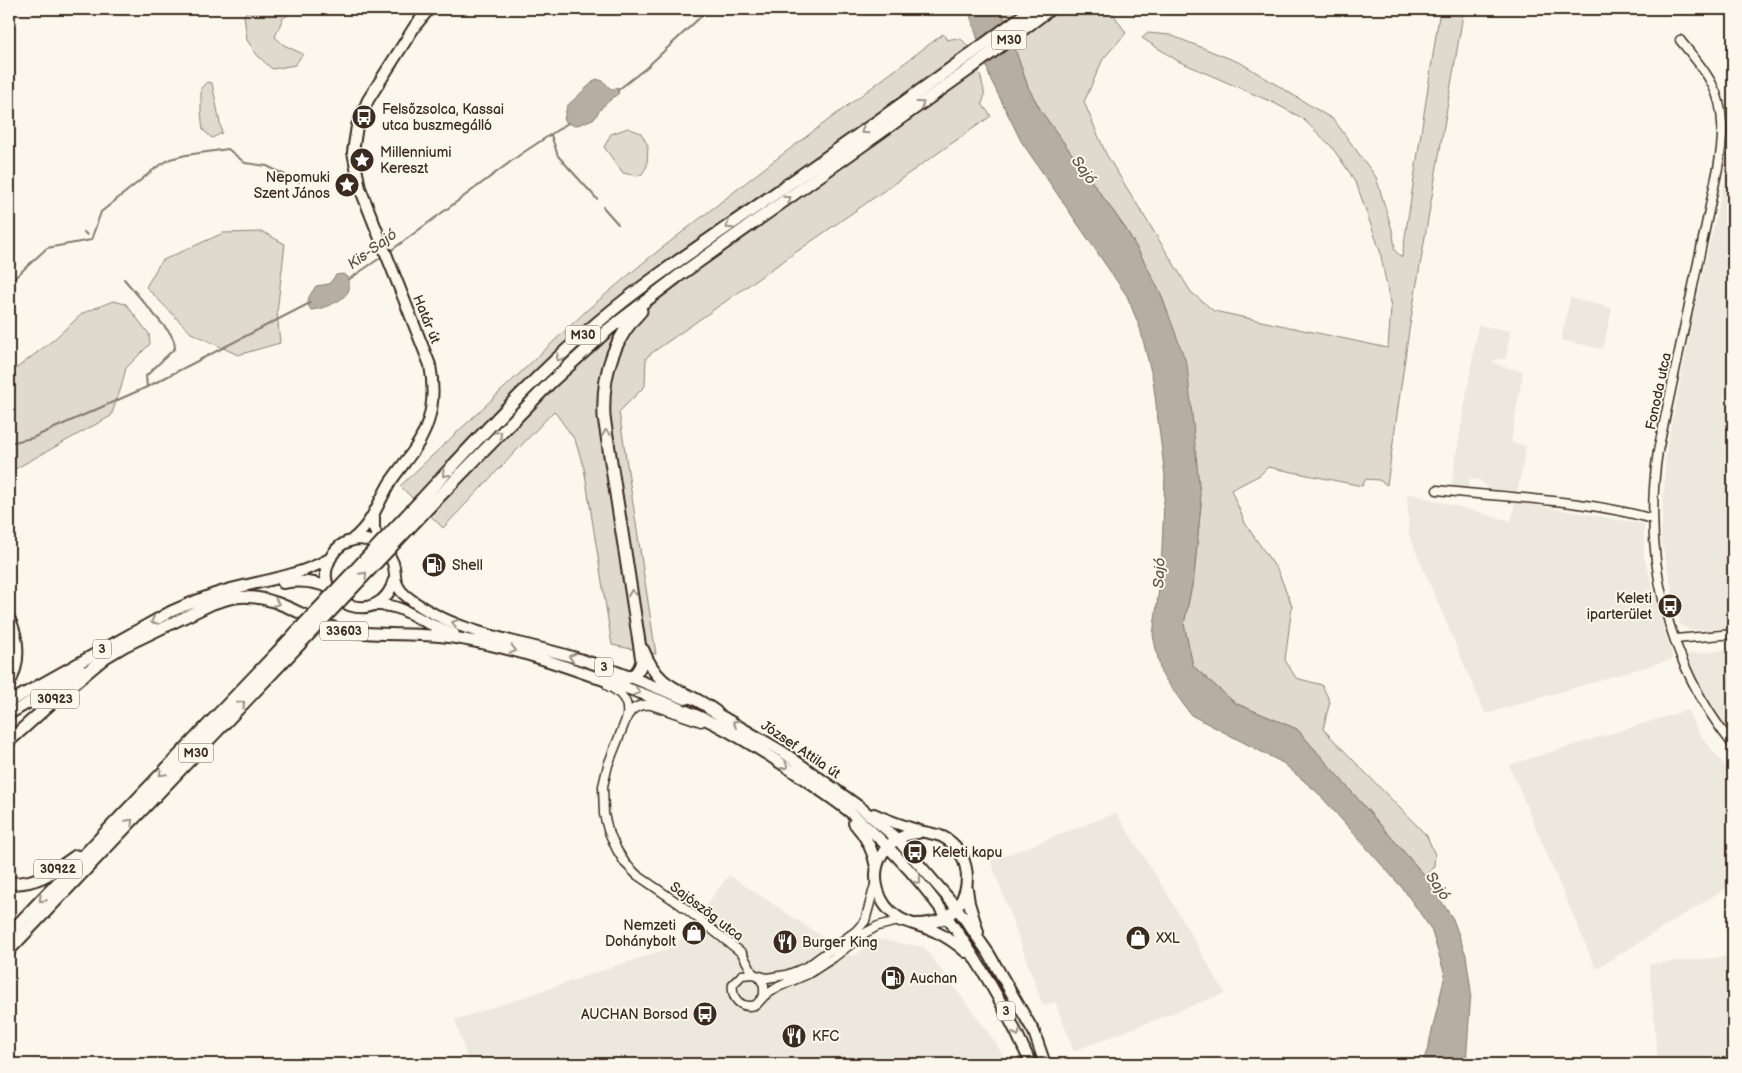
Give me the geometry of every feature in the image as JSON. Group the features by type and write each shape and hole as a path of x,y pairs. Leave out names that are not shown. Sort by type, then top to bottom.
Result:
{"highway":[{"name":"M30","path":"9,950 291,645 426,503 579,355 608,329 677,277 964,66 1032,9"},
{"name":"M30","path":"426,503 466,451 534,382 598,322 658,276 1050,9"},
{"path":"596,677 619,680 630,677 636,673 642,661 604,418 605,377 613,351 624,330 677,277"},
{"path":"9,619 15,634 17,650 16,667 9,683"},
{"path":"640,641 650,664 661,679 716,712"},
{"name":"M30","path":"9,934 100,838 291,645"},
{"name":"30923","path":"9,741 103,659"},
{"name":"30922","path":"9,883 30,882 48,876 100,838"}],"main road":[{"path":"415,26 419,9"},
{"path":"415,26 429,9"},
{"name":"Határ út","path":"353,539 365,529 374,516 390,482 415,448 432,410 433,390 430,365 366,204 357,179 353,152 357,126 368,100 415,26"},
{"path":"374,516 374,530 385,550"},
{"path":"353,539 372,541 385,550"},
{"name":"3","path":"9,702 170,612 224,591 317,566 331,558 332,554 339,547 353,539"},
{"name":"3","path":"385,550 393,563 394,580"},
{"path":"330,588 326,574 331,558"},
{"path":"372,605 378,603 387,595 394,580"},
{"name":"József Attila út","path":"394,580 403,593 424,609 451,622 487,634 571,656 630,677 716,712 783,752 862,808 897,839 957,908 1025,1014 1034,1032 1045,1064"},
{"name":"3","path":"9,714 125,646 208,605 234,594 294,581 318,582 330,588 336,596 348,605 358,607 388,605 403,609 428,623 466,639"},
{"name":"33603","path":"228,599 246,596 268,599 336,630 432,635 466,639"},
{"name":"3","path":"208,605 228,599"},
{"name":"József Attila út","path":"466,639 513,650 558,664 653,698 713,723 774,758 856,817 888,847 946,917 977,960 1014,1027 1031,1064"},
{"path":"823,793 862,832 874,855 877,869"},
{"path":"862,808 891,822 943,837 957,849 965,863 967,872 966,888 957,908 946,917 930,923 912,923"},
{"path":"924,832 909,834 897,839 882,854 877,869 876,881 878,892 884,906 898,918 944,936 977,960"},
{"path":"966,888 976,926 988,954"}],"street":[{"name":"Fonoda utca","path":"1680,40 1716,92 1722,125 1722,146 1658,451 1653,491 1656,571 1675,639 1685,665 1705,705 1733,745"},
{"path":"1437,490 1572,503 1633,513 1653,519"},
{"path":"1675,639 1733,634"},
{"path":"558,664 565,671 607,685 618,691 626,701 628,709 626,717"},
{"path":"626,717 636,707 651,704 703,723 713,723"},
{"name":"Sajószög utca","path":"626,717 602,786 604,814 614,844 621,857 637,875 681,905 742,953 756,975"},
{"path":"876,881 865,921 856,931 803,968 767,978 756,975 742,975 734,981 733,987 737,1002 746,1006 759,1003 764,996 820,966 865,933 878,926 894,922 912,923"},
{"path":"732,945 743,966 742,975"},
{"path":"756,975 764,985 764,996"}],"shaded area":[{"path":"249,9 294,9 295,11 283,18 275,37 284,45 303,54 295,65 272,69 257,55 247,40 244,15"},
{"path":"968,9 1001,9 1028,87 1041,111 1126,229 1161,294 1187,365 1201,504 1194,576 1184,624 1193,666 1235,703 1297,729 1425,876 1453,919 1466,955 1471,991 1466,1064 1422,1064 1428,1048 1445,975 1431,929 1404,890 1318,793 1283,763 1191,715 1161,673 1153,635 1161,573 1165,476 1153,380 1140,328 1127,296 1021,141 991,80"},
{"path":"1001,9 1110,9 1126,33 1103,59 1084,102 1106,154 1191,292 1214,311 1388,348 1391,308 1380,251 1358,188 1331,146 1302,118 1274,103 1178,61 1142,38 1148,33 1170,35 1241,63 1334,120 1376,177 1393,233 1395,251 1402,257 1440,9 1464,9 1409,330 1387,485 1379,480 1366,479 1362,486 1268,467 1260,475 1231,490 1246,525 1278,571 1292,606 1285,660 1296,678 1322,685 1330,702 1323,729 1427,836 1435,855 1434,866 1425,876 1297,729 1235,703 1193,666 1184,624 1194,576 1201,504 1144,261 1126,229 1041,111 1028,87"},
{"path":"943,34 947,40 957,38 962,40 970,50 983,87 982,104 991,116 653,352 646,358 645,386 619,412 656,654 612,645 584,468 575,440 554,411 443,528 400,486 586,311 644,262 771,163"},
{"path":"596,79 603,81 611,89 617,88 619,93 602,107 595,118 579,125 571,125 564,120 567,106"},
{"path":"207,82 212,83 222,133 212,138 203,130 201,112 201,88"},
{"path":"628,128 641,133 648,146 647,166 642,174 637,176 623,173 604,147 611,134"},
{"path":"1733,145 1733,628 1689,630 1680,624 1661,540 1666,451 1700,284"},
{"path":"263,232 285,244 277,312 280,343 238,355 191,333 146,287 161,261 223,233"},
{"path":"343,274 349,280 347,293 333,304 311,310 308,300 316,286 329,284 336,275"},
{"path":"1570,298 1612,308 1603,349 1561,340"},
{"path":"113,301 126,304 149,334 150,344 126,368 111,416 15,469 9,477 9,374 52,341 83,313"},
{"path":"1478,325 1510,331 1506,358 1493,360 1499,366 1523,371 1511,442 1526,446 1517,494 1490,491 1480,480 1469,479 1468,489 1451,487"},
{"path":"1407,493 1511,521 1515,502 1644,524 1644,557 1673,659 1485,714 1409,535"},
{"path":"1733,649 1733,737 1703,692 1694,675 1687,654"},
{"path":"1687,710 1699,733 1733,776 1733,884 1596,969 1509,765"},
{"path":"1116,813 1168,895 1225,993 1074,1051 1055,1002 1043,1006 991,861"},
{"path":"729,875 853,957 877,939 924,947 996,1043 1007,1064 469,1064 455,1020 675,946"},
{"path":"1733,956 1733,1064 1658,1064 1649,964"}],"waterway":[{"name":"Kis-Sajó","path":"618,90 646,68 709,9"},
{"name":"Kis-Sajó","path":"389,252 521,154 568,123"},
{"path":"551,135 558,156 597,199"},
{"path":"91,240 101,212 157,167 170,159 228,149 245,163 267,166 299,182"},
{"path":"603,207 618,224"},
{"path":"84,232 87,235"},
{"path":"9,283 47,248 91,240"},
{"name":"Kis-Sajó","path":"348,280 383,256"},
{"path":"124,279 170,333 174,341 175,348 146,376 147,387"},
{"name":"Kis-Sajó","path":"9,443 32,438 147,387 310,303"}],"place":[{"name":"Felsőzsolca, Kassai utca buszmegálló","path":"364,117"},
{"name":"Millenniumi Kereszt","path":"362,160"},
{"name":"Nepomuki Szent János","path":"347,185"},
{"name":"Shell","path":"434,565"},
{"name":"Keleti iparterület","path":"1670,606"},
{"name":"Keleti kapu","path":"915,852"},
{"name":"Nemzeti Dohánybolt","path":"694,933"},
{"name":"XXL","path":"1138,938"},
{"name":"Burger King","path":"785,942"},
{"name":"Auchan","path":"893,978"},
{"name":"AUCHAN Borsod","path":"705,1014"},
{"name":"KFC","path":"794,1036"}],"water label":[{"name":"Sajó","path":"1084,170"},
{"name":"Sajó","path":"1159,573"},
{"name":"Sajó","path":"1438,886"}]}
